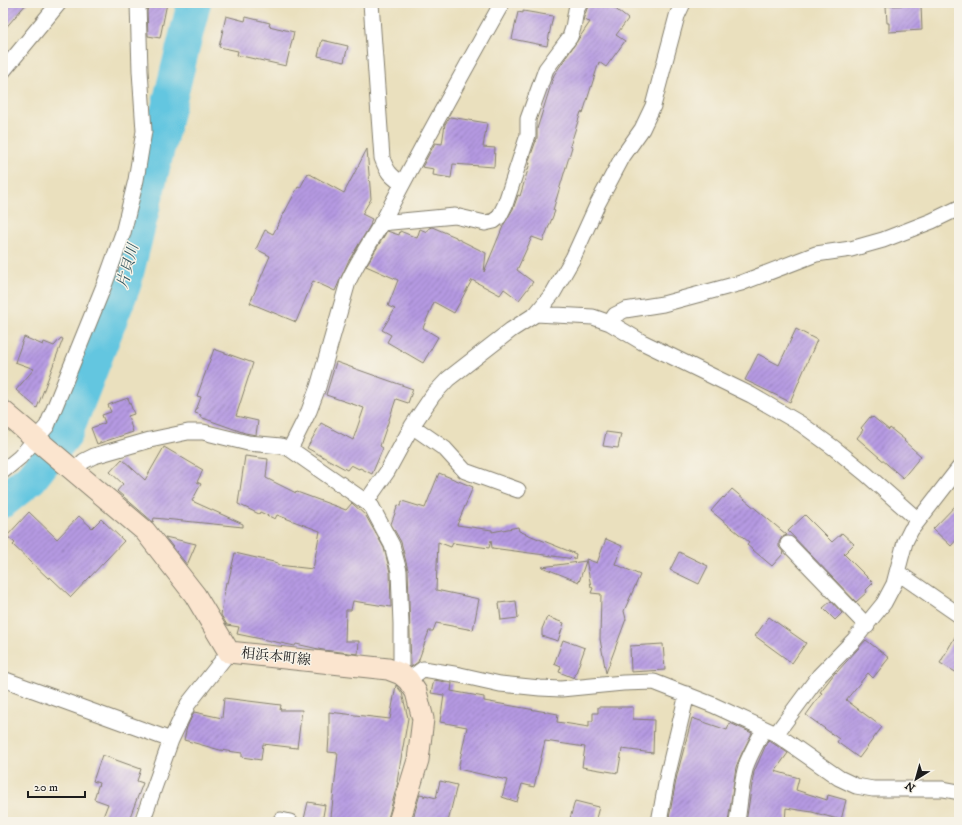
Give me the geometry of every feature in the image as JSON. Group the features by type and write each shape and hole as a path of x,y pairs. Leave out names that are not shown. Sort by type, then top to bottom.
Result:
{"main road":[{"name":"相浜本町線","path":"3,411 145,531 195,595 229,652 388,669 404,677"},
{"path":"399,822 418,760 423,719 416,692 404,677"}],"street":[{"path":"3,471 38,441 47,426 105,283 123,233 136,180 144,131 138,3"},
{"path":"371,3 382,158 386,170 393,178 402,184"},
{"path":"290,449 309,411 318,387 348,282 355,267 381,223 502,3"},
{"path":"381,223 455,216 485,223 494,221 499,217 505,205 528,135 528,119 546,69 570,37 576,10 580,3"},
{"path":"366,502 387,472 412,426 433,395 448,379 511,330 536,314 553,292 573,258 598,203 623,156 642,129 653,106 677,16 683,3"},
{"path":"3,71 56,4"},
{"path":"610,323 615,315 625,310 663,304 741,283 816,254 851,249 883,240 932,221 959,208"},
{"path":"536,314 593,317 610,323 642,342 751,395 800,424 839,453 866,474 918,520"},
{"path":"412,426 445,449 465,471 518,490"},
{"path":"68,465 150,440 188,432 203,432 248,443 281,446 290,449 372,507 392,545 399,571 404,677 423,669 500,684 561,689 624,683 654,682 687,694 770,731 839,778 856,786 873,789 943,789 959,792"},
{"path":"737,822 742,784 747,764 754,747 867,626 884,603 894,584 905,542 911,530 959,468"},
{"path":"788,544 867,626"},
{"path":"896,572 959,615"},
{"path":"142,822 171,740 188,704 229,652"},
{"path":"3,679 171,740"},
{"path":"659,822 668,773 687,694"}],"building":[{"path":"3,3 27,3 3,31"},
{"path":"149,3 167,3 160,38 148,36 147,12"},
{"path":"589,3 602,6 604,3 608,3 628,19 616,35 625,41 606,67 599,62 583,113 581,112 570,146 572,147 553,210 555,211 543,241 532,237 517,270 533,282 519,300 504,289 500,295 472,280 454,313 434,302 423,328 438,337 423,363 387,342 391,335 382,330 395,309 388,306 398,280 366,266 387,231 399,235 400,231 417,238 420,229 427,232 429,228 432,227 456,237 486,253 484,272 504,224 513,209 518,195 520,196 530,163 528,163 537,138 537,129 554,75 590,22 583,20"},
{"path":"921,5 922,30 889,32 886,6"},
{"path":"523,11 553,16 547,46 512,39 518,12 523,13"},
{"path":"226,16 245,21 246,17 270,23 269,26 294,32 286,66 237,55 238,51 219,47"},
{"path":"322,40 348,46 344,62 318,56"},
{"path":"450,117 487,123 483,147 495,148 494,167 453,164 451,178 433,175 434,169 422,167 435,143 442,144 445,124"},
{"path":"367,149 371,199 362,214 372,219 371,224 348,262 335,291 313,281 296,322 250,303 270,256 256,249 265,230 273,234 298,187 300,188 308,173 344,193"},
{"path":"796,329 817,340 790,402 745,380 758,354 779,365"},
{"path":"24,337 43,345 44,342 54,346 61,338 63,339 37,408 16,390 34,369 15,362"},
{"path":"214,349 253,363 236,416 258,421 256,435 245,433 200,417 201,415 195,413 201,397 197,396"},
{"path":"336,362 413,389 408,403 396,399 380,446 383,448 372,474 351,465 347,470 307,448 321,423 353,440 364,408 326,395"},
{"path":"128,398 134,414 128,416 133,432 97,444 91,428 105,423 102,415 111,412 108,405"},
{"path":"870,417 873,417 889,430 890,428 921,456 903,478 857,438 863,430 861,428"},
{"path":"606,432 621,434 618,448 603,446"},
{"path":"164,447 203,470 197,482 201,484 192,501 243,524 243,527 154,518 153,522 117,491 123,484 110,472 122,459 145,480"},
{"path":"245,456 268,459 266,478 296,493 297,492 346,510 352,503 366,516 384,548 390,572 391,607 353,601 351,610 346,610 345,641 359,641 358,654 323,650 296,644 295,646 237,634 239,627 227,625 221,615 226,582 228,583 235,553 278,563 278,565 313,569 320,531 277,515 275,519 260,512 259,514 238,504"},
{"path":"439,473 473,487 457,525 492,530 492,532 518,527 519,531 576,554 575,559 492,548 491,540 489,548 453,543 451,547 438,542 436,590 479,599 473,630 436,623 433,631 429,631 418,662 411,667 408,570 401,542 391,524 398,505 401,506 402,501 425,508"},
{"path":"732,489 787,535 782,537 779,542 779,547 784,553 772,566 747,545 749,542 711,511"},
{"path":"959,502 959,537 951,546 933,529"},
{"path":"29,512 57,539 79,516 92,528 101,519 124,541 71,597 50,577 49,579 13,545 15,543 7,536"},
{"path":"805,515 832,542 842,533 854,544 844,554 873,583 866,590 867,592 856,602 788,531"},
{"path":"165,537 196,544 187,565"},
{"path":"606,539 622,546 615,564 640,575 624,611 626,619 606,673 600,639 601,594 591,593 593,588 591,587 586,559 597,563"},
{"path":"679,552 708,566 699,584 670,570"},
{"path":"586,561 579,582 542,567"},
{"path":"516,601 518,618 501,620 499,603"},
{"path":"831,601 842,613 835,620 823,608"},
{"path":"547,617 564,623 558,641 542,636 542,629"},
{"path":"769,617 806,643 792,663 755,636"},
{"path":"959,630 959,674 940,663"},
{"path":"563,640 585,648 574,678 559,672 561,667 554,664"},
{"path":"866,640 889,658 873,678 868,673 846,700 882,727 859,758 837,742 839,739 806,715 822,693 820,692 835,672 836,673"},
{"path":"663,644 665,670 631,672 630,646"},
{"path":"434,680 452,683 451,691 484,697 484,701 558,714 557,722 589,727 589,721 593,721 593,713 598,713 598,707 633,707 633,719 654,720 653,753 622,749 618,773 582,767 585,747 545,741 534,787 522,784 517,802 502,797 507,780 458,769 467,727 440,722 444,695 431,693"},
{"path":"396,685 402,693 408,718 398,782 387,822 351,822 331,817 338,753 328,752 329,712 390,719"},
{"path":"224,698 281,705 280,710 302,710 297,748 263,744 261,760 242,757 242,753 220,750 184,740 187,727 194,712 222,718"},
{"path":"692,718 727,730 730,723 752,733 736,767 728,822 691,822 669,818 677,775"},
{"path":"768,740 788,753 775,771 799,778 796,790 827,800 828,795 846,800 841,820 812,812 786,808 785,822 746,822 754,772"},
{"path":"102,755 141,769 137,781 143,783 128,822 101,822 108,804 94,799 99,783 93,781"},
{"path":"440,781 457,785 448,822 412,822 420,794 424,795 424,797 425,795 436,798"},
{"path":"575,801 599,807 595,822 569,822"},
{"path":"308,802 325,805 322,822 304,819"}],"waterway":[{"name":"片貝川","path":"3,501 31,478 66,433 124,285 194,3"}]}
